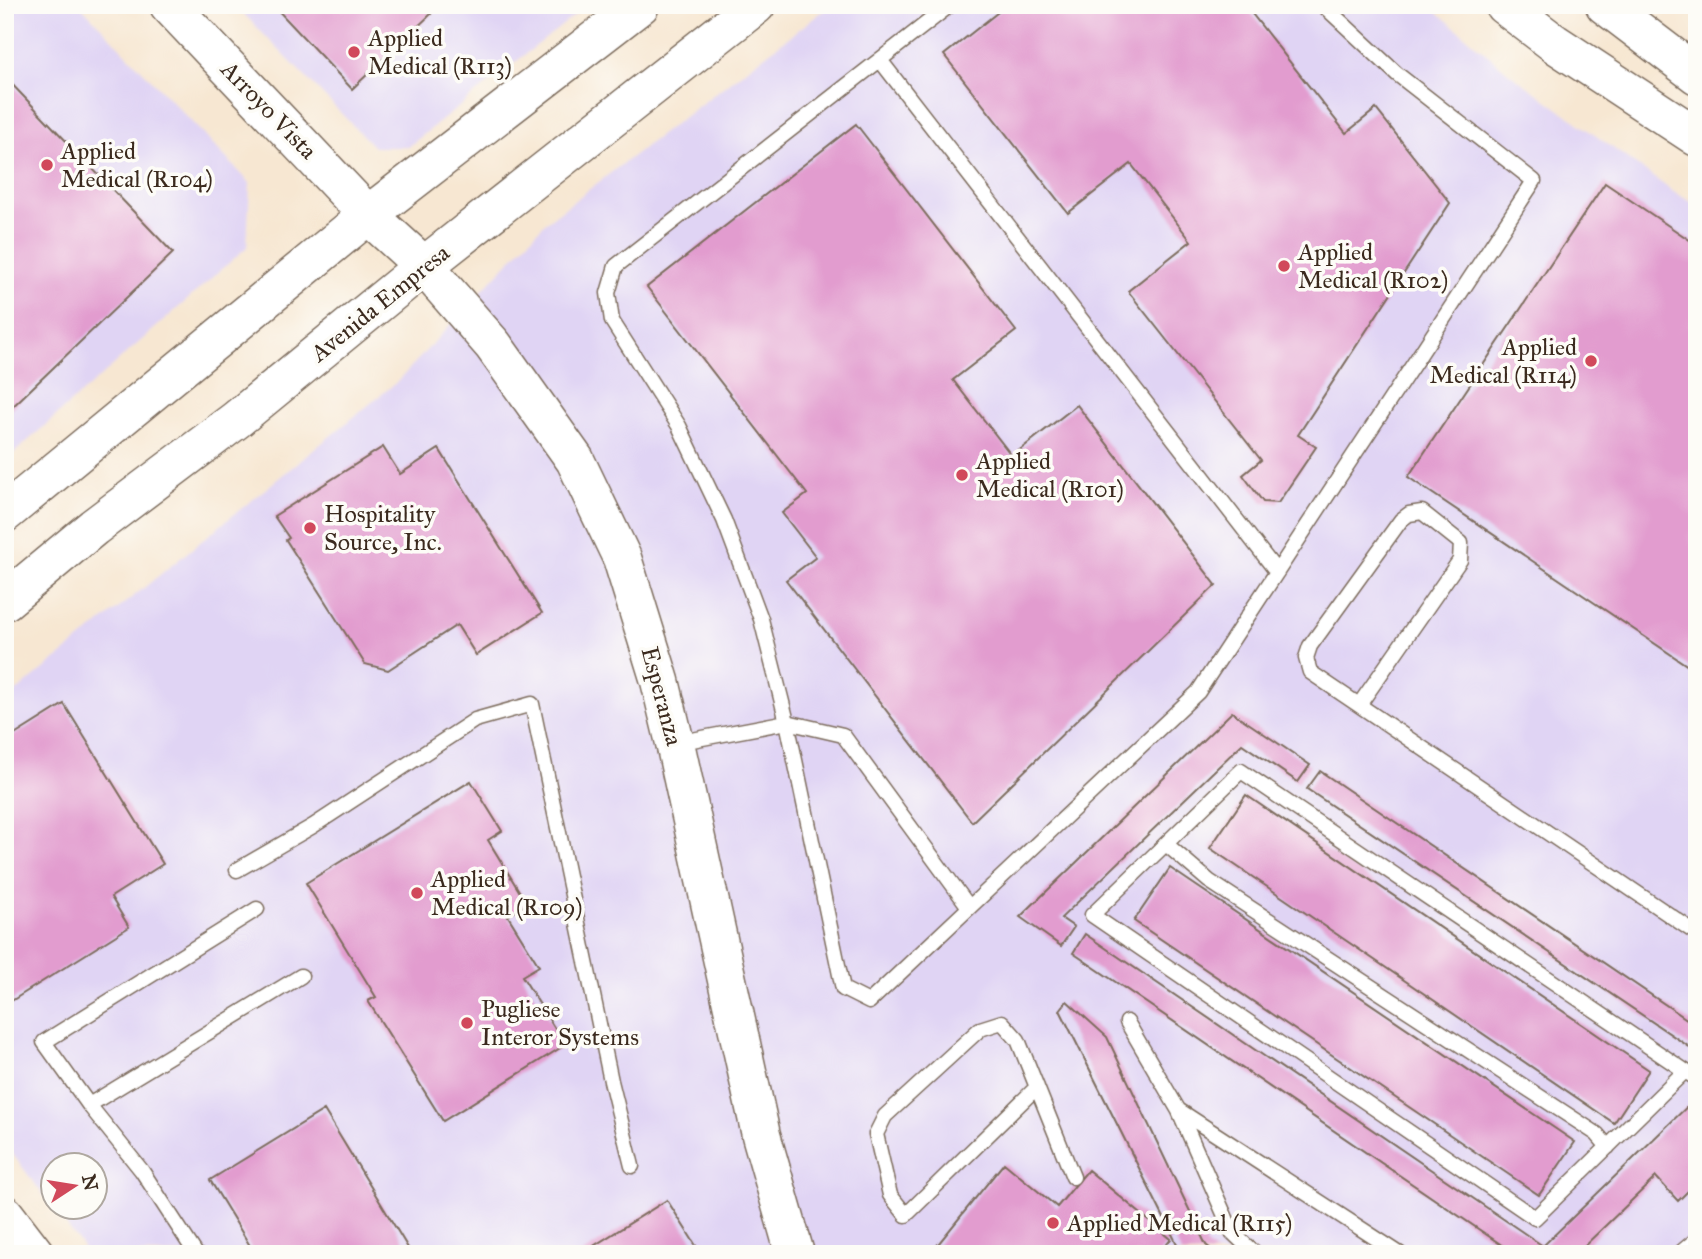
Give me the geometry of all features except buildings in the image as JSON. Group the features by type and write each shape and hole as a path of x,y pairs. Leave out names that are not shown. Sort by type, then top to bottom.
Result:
{"main road":[{"name":"Arroyo Vista","path":"169,5 368,215"},
{"path":"5,513 368,215 640,5"},
{"name":"Avenida Empresa","path":"5,601 94,527 236,420 424,266 756,5"},
{"path":"1504,5 1554,43 1697,137"},
{"path":"1605,5 1697,75"},
{"name":"Esperanza","path":"368,215 424,266 493,345 575,460 622,558 660,681 761,1135 795,1254"},
{"path":"5,1215 35,1254"}],"lane":[{"path":"950,5 616,266 608,293 612,321 679,426 724,520 761,619 786,722 843,989 869,1002 1198,692 1534,181 1397,74 1323,5"},
{"path":"880,60 1277,572"},
{"path":"1359,705 1460,560 1461,543 1422,512 1409,514 1401,520 1310,646 1306,658 1310,672 1359,705 1696,930"},
{"path":"237,870 313,826 475,720 532,704 611,1081 632,1166"},
{"path":"675,743 786,722 843,735 969,907"},
{"path":"1241,771 1691,1075 1608,1147 1535,1218 1092,915 1166,844 1241,771"},
{"path":"1166,844 1209,881 1597,1134 1608,1147"},
{"path":"196,1254 142,1171 89,1105 44,1042 257,909"},
{"path":"89,1105 301,976"},
{"path":"1037,1087 906,1215 890,1195 876,1134 885,1116 980,1029 1002,1022 1018,1040 1037,1087 1073,1177"},
{"path":"1127,1022 1179,1111 1232,1232 1255,1254"},
{"path":"1179,1111 1400,1254"},
{"path":"1679,1254 1697,1239"}],"shaded area":[{"path":"5,5 80,5 250,183 247,247 5,461"},
{"path":"235,5 588,5 408,147 374,147"},
{"path":"831,5 1429,5 1509,73 1675,193 1697,205 1697,1254 88,1254 62,1220 108,1220 108,1150 38,1150 38,1188 5,1144 5,701 398,381 545,223"}],"place":[{"name":"Applied Medical (R113)","path":"354,52"},
{"name":"Applied Medical (R104)","path":"47,165"},
{"name":"Applied Medical (R102)","path":"1284,266"},
{"name":"Applied Medical (R114)","path":"1591,361"},
{"name":"Applied Medical (R101)","path":"962,475"},
{"name":"Hospitality Source, Inc.","path":"310,528"},
{"name":"Applied Medical (R109)","path":"417,893"},
{"name":"Pugliese Interor Systems","path":"467,1023"},
{"name":"Applied Medical (R115)","path":"1053,1223"}]}
